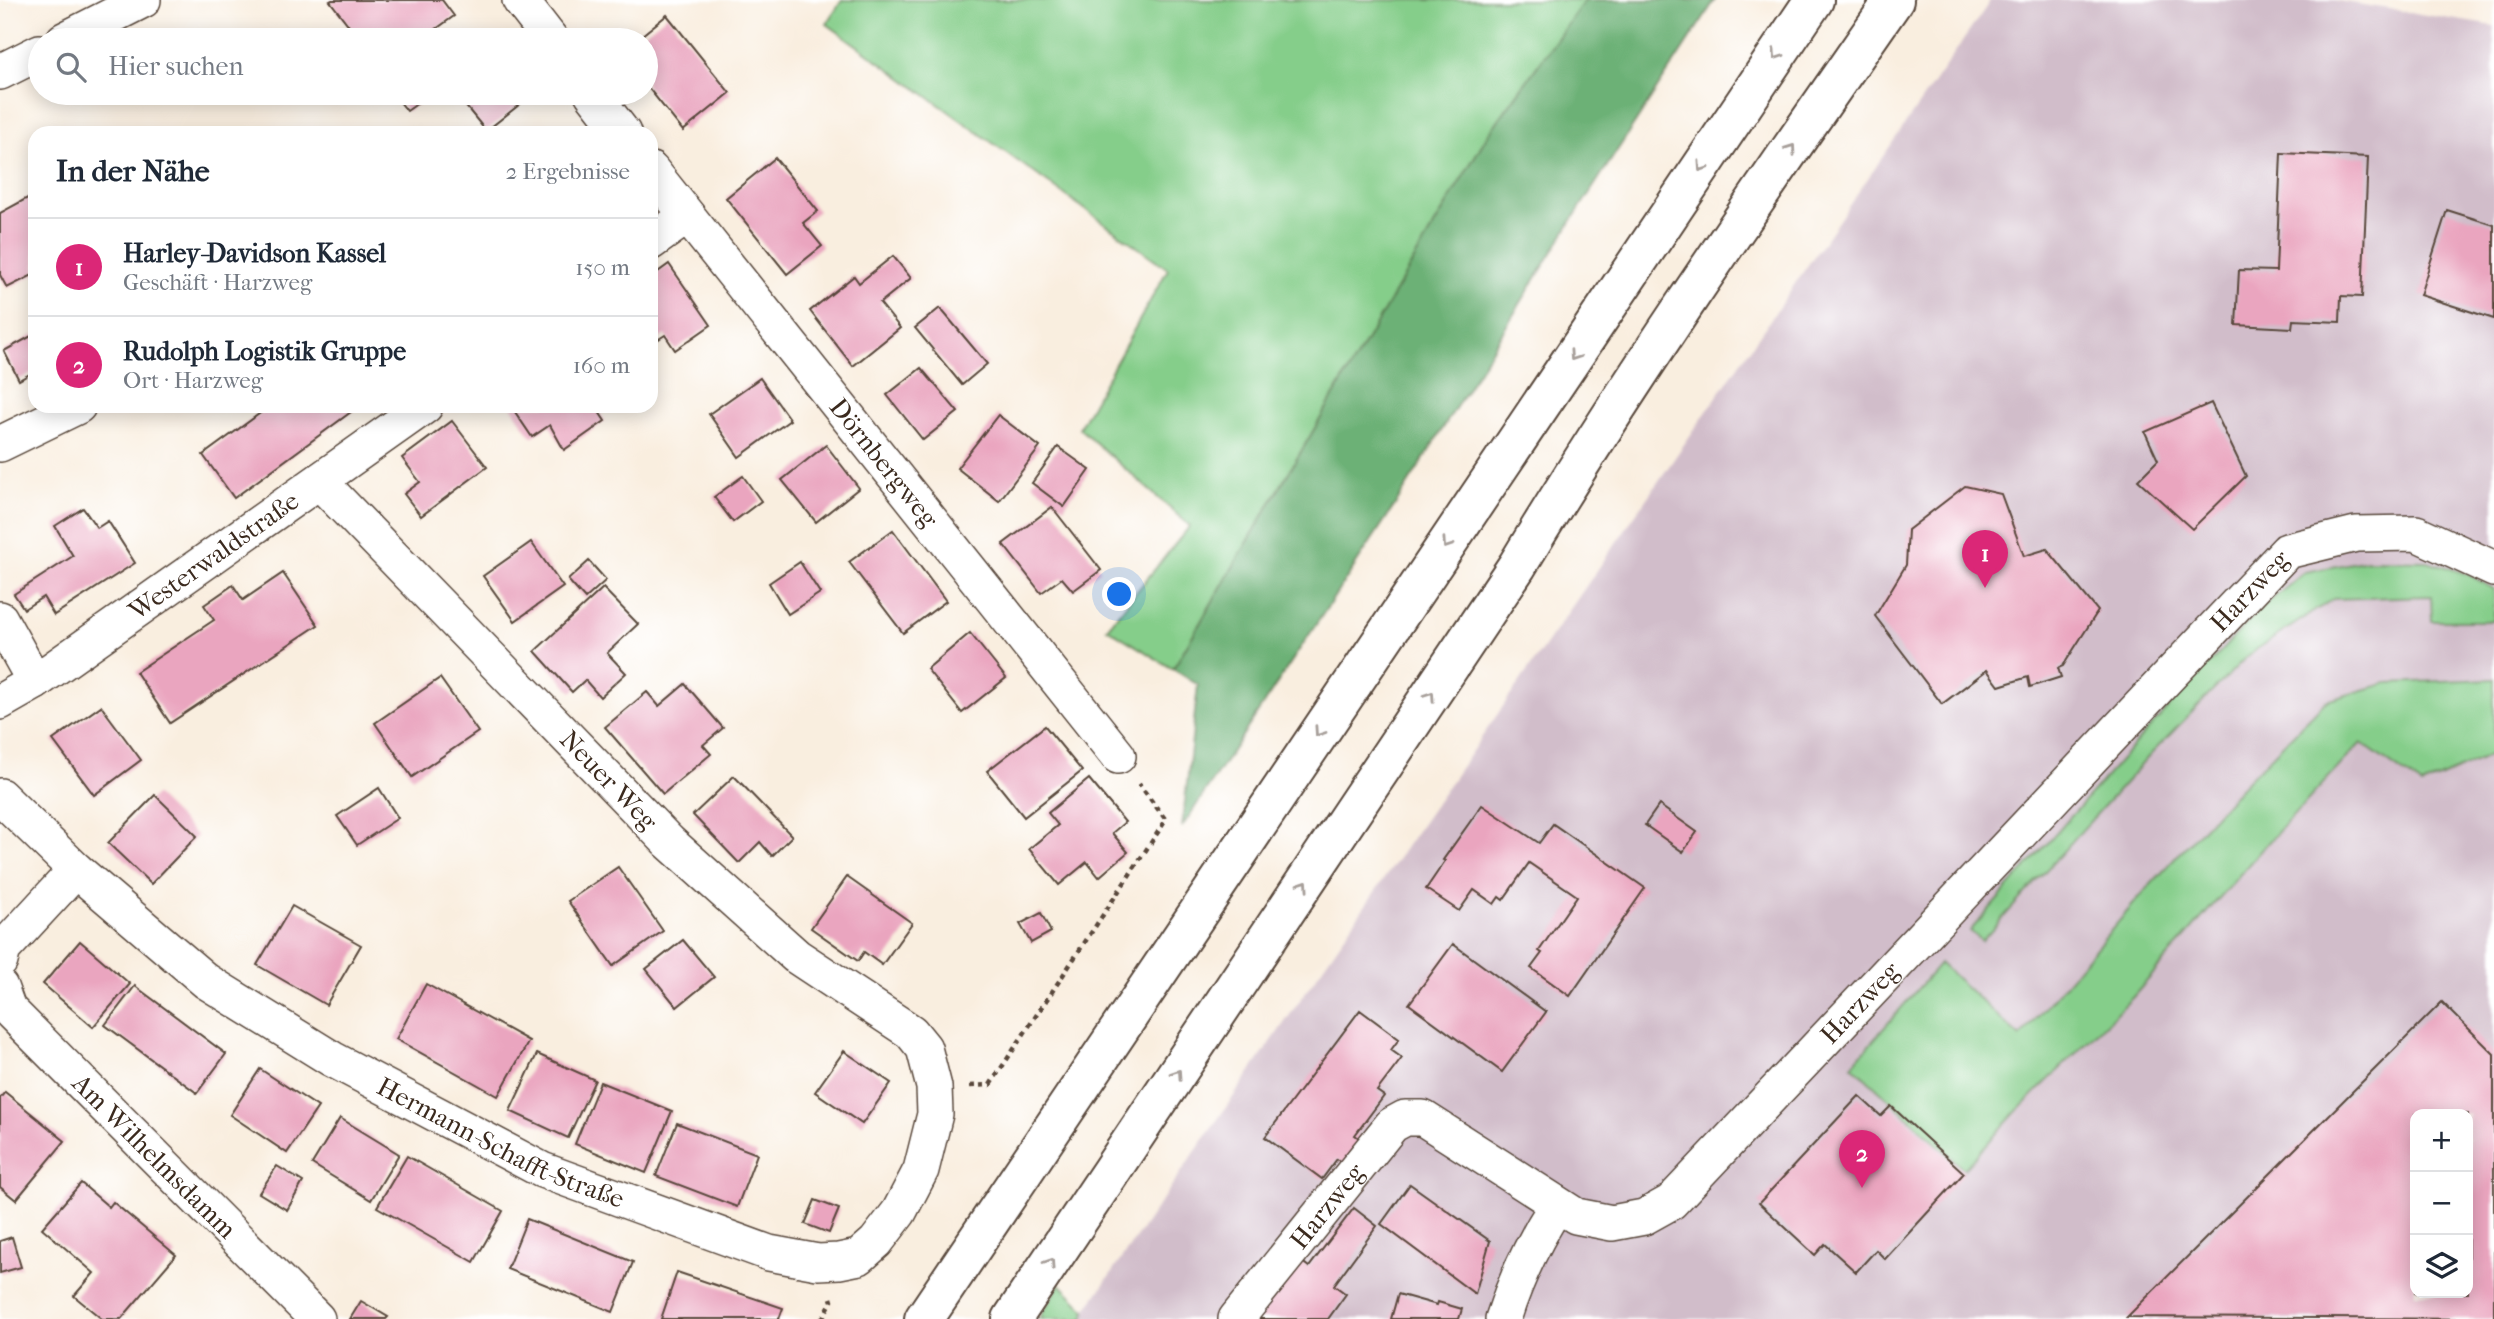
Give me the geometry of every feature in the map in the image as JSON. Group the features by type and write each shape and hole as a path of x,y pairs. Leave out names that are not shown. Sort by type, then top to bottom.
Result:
{"highway":[{"path":"924,1319 1814,0"},
{"path":"1012,1319 1517,566 1566,485 1710,266 1894,0"}],"street":[{"path":"88,28 143,0"},
{"path":"520,0 542,28"},
{"path":"0,72 28,58"},
{"path":"601,105 618,126"},
{"name":"Dörnbergweg","path":"658,179 1118,756"},
{"path":"658,237 687,216"},
{"path":"0,444 64,413"},
{"name":"Westerwaldstraße","path":"0,702 35,682 415,413"},
{"name":"Neuer Weg","path":"320,482 668,842 796,956 911,1032 924,1048"},
{"name":"Harzweg","path":"1236,1319 1392,1125 1405,1118 1423,1118 1576,1216 1612,1223 1644,1217 1671,1202 2287,551 2357,534 2416,533 2494,569"},
{"path":"0,619 35,682"},
{"name":"Hermann-Schafft-Straße","path":"0,796 76,870 206,981 332,1059 541,1170 769,1253 794,1259 839,1261 859,1257 876,1242 899,1212 922,1170 935,1114 934,1087 924,1048"},
{"path":"0,961 3,949 76,870"},
{"name":"Am Wilhelmsdamm","path":"0,988 8,1009 317,1319"},
{"path":"1503,1319 1514,1285 1534,1242 1557,1205"}],"path":[{"path":"934,1087 990,1085 1166,820 1118,756"},
{"path":"822,1319 832,1301"}],"shaded area":[{"path":"1991,0 2333,0 2494,26 2494,1319 1084,1319 1086,1310"}],"green space":[{"path":"842,0 1585,0 1487,136 1173,669 1107,628 1190,526 1079,428 1168,269 827,24"},
{"path":"1585,0 1715,0 1574,217 1399,499 1182,827 1198,685 1173,669 1487,136"},
{"path":"2368,560 2428,561 2467,574 2494,589 2494,621 2432,621 2431,596 2333,599 2248,655 2151,754 1982,941 1970,931 2142,736 2260,609 2305,572"},
{"path":"2494,679 2494,753 2422,786 2361,743 2262,849 2133,997 2017,1111 1964,1169 1852,1065 1940,963 2020,1037 2143,893 2243,785 2326,701 2387,683"},
{"path":"1060,1284 1086,1310 1084,1319 1039,1319"}],"building":[{"path":"442,0 454,16 438,28 351,28 330,1"},
{"path":"667,15 730,93 683,131 658,100 658,28 651,28"},
{"path":"402,105 415,105 407,111"},
{"path":"465,105 519,105 492,126 482,126"},
{"path":"2281,153 2368,157 2362,297 2341,296 2340,322 2293,320 2292,328 2236,325 2239,270 2276,271"},
{"path":"775,158 818,211 803,223 822,246 787,274 726,198"},
{"path":"28,198 28,278 7,288 0,275 0,213"},
{"path":"2447,210 2494,225 2494,319 2420,295"},
{"path":"893,256 911,278 880,303 900,328 853,366 810,311 854,276 859,283"},
{"path":"669,264 711,325 675,350 665,335 658,340 658,272"},
{"path":"940,308 987,364 962,385 915,328"},
{"path":"28,338 28,375 19,380 4,351"},
{"path":"921,368 958,412 923,440 887,395"},
{"path":"760,378 790,420 739,457 709,414"},
{"path":"2211,403 2246,476 2192,529 2138,480 2158,460 2145,432"},
{"path":"260,413 350,413 234,498 203,455"},
{"path":"516,413 600,413 605,421 564,450 550,425 532,437"},
{"path":"998,415 1040,447 999,501 957,468"},
{"path":"452,421 487,467 421,516 404,494 420,482 402,458"},
{"path":"826,445 859,488 816,522 782,480"},
{"path":"1058,447 1090,470 1064,507 1032,483"},
{"path":"743,476 761,501 733,522 714,497"},
{"path":"1965,486 2001,494 2024,556 2047,549 2098,611 2063,666 2058,668 2061,677 2030,687 2028,677 1999,686 1987,670 1942,704 1875,616 1906,565 1908,530"},
{"path":"1052,507 1101,570 1073,591 1062,578 1041,593 1003,544"},
{"path":"83,508 97,528 108,521 135,563 54,615 43,597 24,609 14,594 73,556 55,526"},
{"path":"893,530 946,601 903,633 849,562"},
{"path":"531,542 563,587 515,621 483,576"},
{"path":"589,561 606,580 585,599 568,580"},
{"path":"800,562 820,593 788,614 769,583"},
{"path":"283,573 318,625 170,723 136,672 214,620 204,605 233,585 243,600"},
{"path":"603,588 638,624 607,653 626,673 600,697 585,680 572,692 535,651"},
{"path":"970,633 1006,678 962,713 927,669"},
{"path":"440,678 478,732 412,777 375,723"},
{"path":"685,684 723,728 703,745 711,754 663,794 605,727 647,692 659,706"},
{"path":"101,706 141,760 94,795 53,740"},
{"path":"1045,726 1082,771 1024,817 987,771"},
{"path":"734,776 792,836 772,856 760,842 739,863 693,815"},
{"path":"1089,779 1125,822 1112,833 1128,852 1099,877 1087,862 1059,885 1029,849 1058,825 1048,813"},
{"path":"379,788 398,818 357,845 337,816"},
{"path":"155,795 197,836 151,884 108,843"},
{"path":"1482,805 1539,843 1553,824 1645,888 1570,996 1531,968 1542,953 1539,951 1577,896 1529,863 1503,900 1499,897 1494,904 1474,890 1459,911 1426,889"},
{"path":"1659,805 1697,832 1683,852 1645,825"},
{"path":"618,867 663,931 613,966 568,901"},
{"path":"847,877 912,923 882,965 864,952 858,961 811,928"},
{"path":"292,906 361,945 326,1005 257,965"},
{"path":"1041,913 1051,932 1031,943 1020,924"},
{"path":"683,940 714,977 677,1007 646,969"},
{"path":"80,941 130,984 93,1027 43,984"},
{"path":"1453,944 1546,1012 1502,1072 1409,1004"},
{"path":"426,984 529,1041 498,1096 396,1039"},
{"path":"135,986 226,1054 197,1093 105,1025"},
{"path":"2442,1002 2494,1054 2494,1319 2127,1317"},
{"path":"1360,1010 1399,1039 1391,1050 1402,1058 1377,1091 1384,1096 1355,1135 1363,1141 1344,1165 1337,1159 1322,1179 1265,1137"},
{"path":"844,1051 891,1083 862,1124 815,1092"},
{"path":"537,1054 595,1080 568,1138 510,1111"},
{"path":"260,1069 318,1107 287,1153 230,1115"},
{"path":"600,1082 672,1111 646,1173 575,1144"},
{"path":"5,1092 65,1141 16,1200 0,1187 0,1098"},
{"path":"1859,1096 1881,1116 1891,1106 1964,1173 1885,1259 1876,1250 1856,1272 1825,1244 1815,1255 1759,1203"},
{"path":"340,1118 399,1154 371,1200 312,1164"},
{"path":"677,1123 757,1154 737,1207 656,1176"},
{"path":"407,1156 503,1211 474,1262 377,1207"},
{"path":"277,1166 303,1182 287,1210 259,1193"},
{"path":"81,1183 109,1207 113,1202 176,1255 121,1319 102,1319 74,1296 94,1273 42,1228"},
{"path":"1410,1184 1490,1241 1475,1294 1381,1224"},
{"path":"815,1200 839,1209 829,1233 805,1224"},
{"path":"1354,1208 1377,1226 1334,1285 1346,1294 1328,1319 1258,1319 1301,1261 1309,1267"},
{"path":"527,1219 633,1262 613,1312 507,1269"},
{"path":"12,1237 21,1267 0,1273 0,1241"},
{"path":"677,1272 783,1308 779,1319 661,1319"},
{"path":"1398,1294 1462,1309 1459,1319 1391,1319"},
{"path":"361,1301 388,1317 350,1319"}],"place":[{"name":"Harley-Davidson Kassel","path":"1985,588"},
{"name":"Rudolph Logistik Gruppe","path":"1862,1188"}]}
